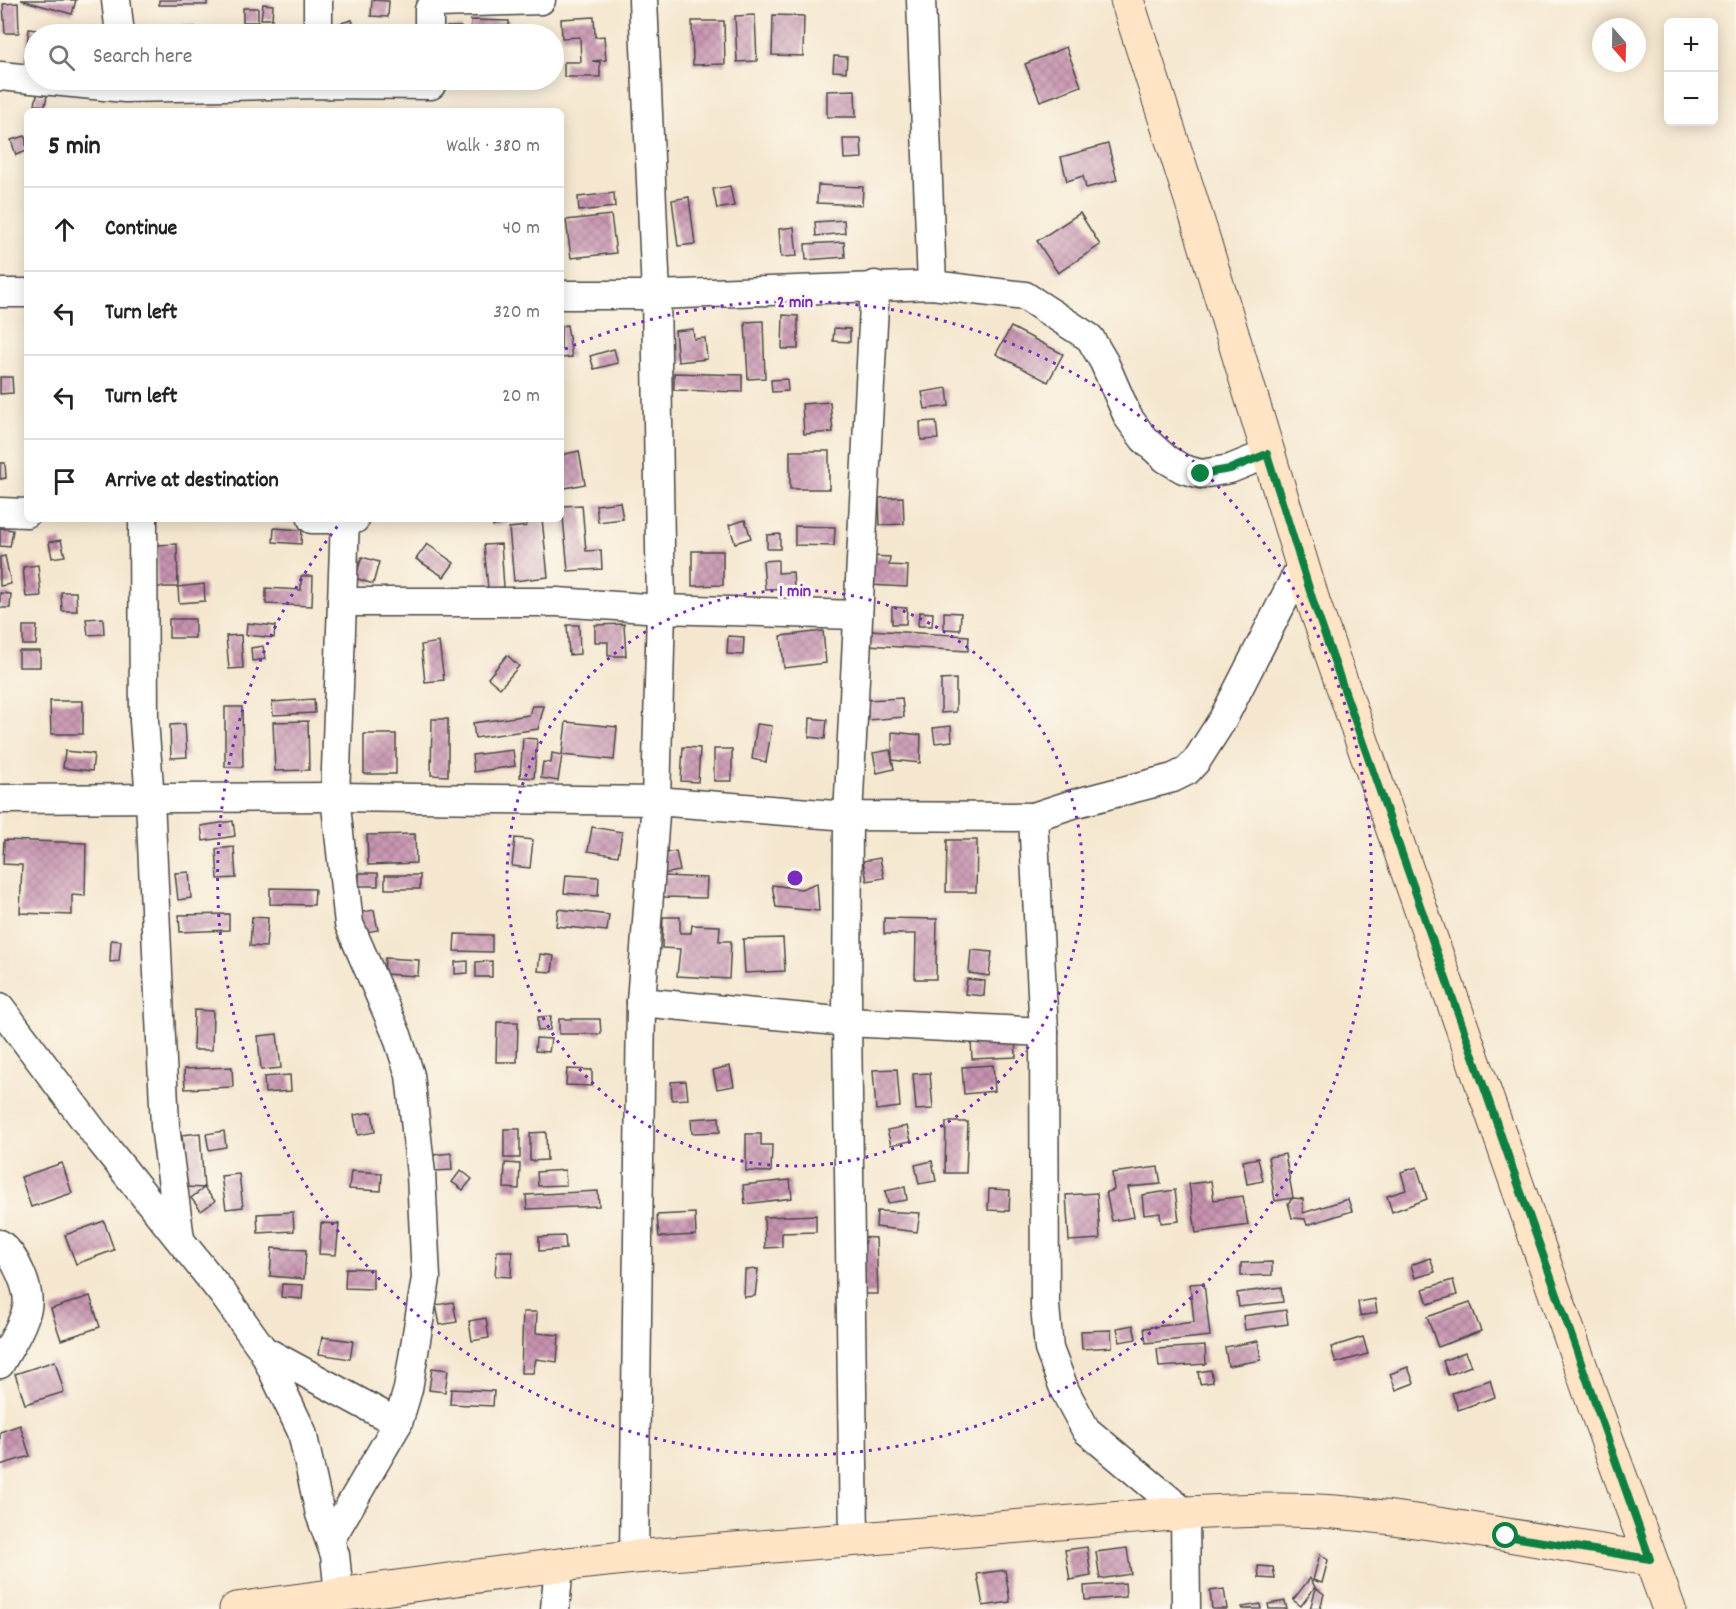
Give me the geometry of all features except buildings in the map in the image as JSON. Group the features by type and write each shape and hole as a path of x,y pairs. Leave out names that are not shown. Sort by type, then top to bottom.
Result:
{"street":[{"path":"116,0 119,24"},
{"path":"318,0 318,24"},
{"path":"429,24 429,10 437,3 541,0"},
{"path":"634,1557 641,1002 656,801 661,609 656,295 643,0"},
{"path":"921,0 932,285"},
{"path":"1127,0 1191,199 1302,564 1669,1609"},
{"path":"0,76 24,79"},
{"path":"104,90 126,93 179,90"},
{"path":"409,90 431,92"},
{"path":"854,1539 847,1022 848,816 875,285"},
{"path":"564,295 656,295 875,285 932,285 1025,296 1090,338 1104,362 1128,417 1144,439 1166,459 1183,469 1201,474 1230,469 1267,454"},
{"path":"0,293 24,293"},
{"path":"0,512 24,513"},
{"path":"143,522 144,721 150,799 165,1126 180,1239"},
{"path":"330,1540 399,1423 408,1389 426,1278 422,1174 410,1076 397,1035 350,924 335,797 345,522"},
{"path":"0,799 335,797 656,801 848,816 1033,817 1173,778 1187,771 1223,719 1302,564"},
{"path":"342,602 556,602 661,609 857,615"},
{"path":"1033,817 1044,1032 1045,1306 1049,1349 1065,1391 1086,1430 1185,1513 1186,1609"},
{"path":"641,1002 847,1022 1044,1032"},
{"path":"0,1007 263,1350 302,1432 321,1514 335,1556 339,1594"},
{"path":"0,1244 21,1271 28,1305 16,1336 0,1364"},
{"path":"263,1350 399,1423"},
{"path":"236,1609 282,1605 339,1594 634,1557 1185,1513 1253,1510 1334,1512 1650,1559"},
{"path":"555,1609 559,1565"}],"route":[{"path":"1201,474 1230,469 1267,454 1314,604 1650,1559 1506,1536"}]}
